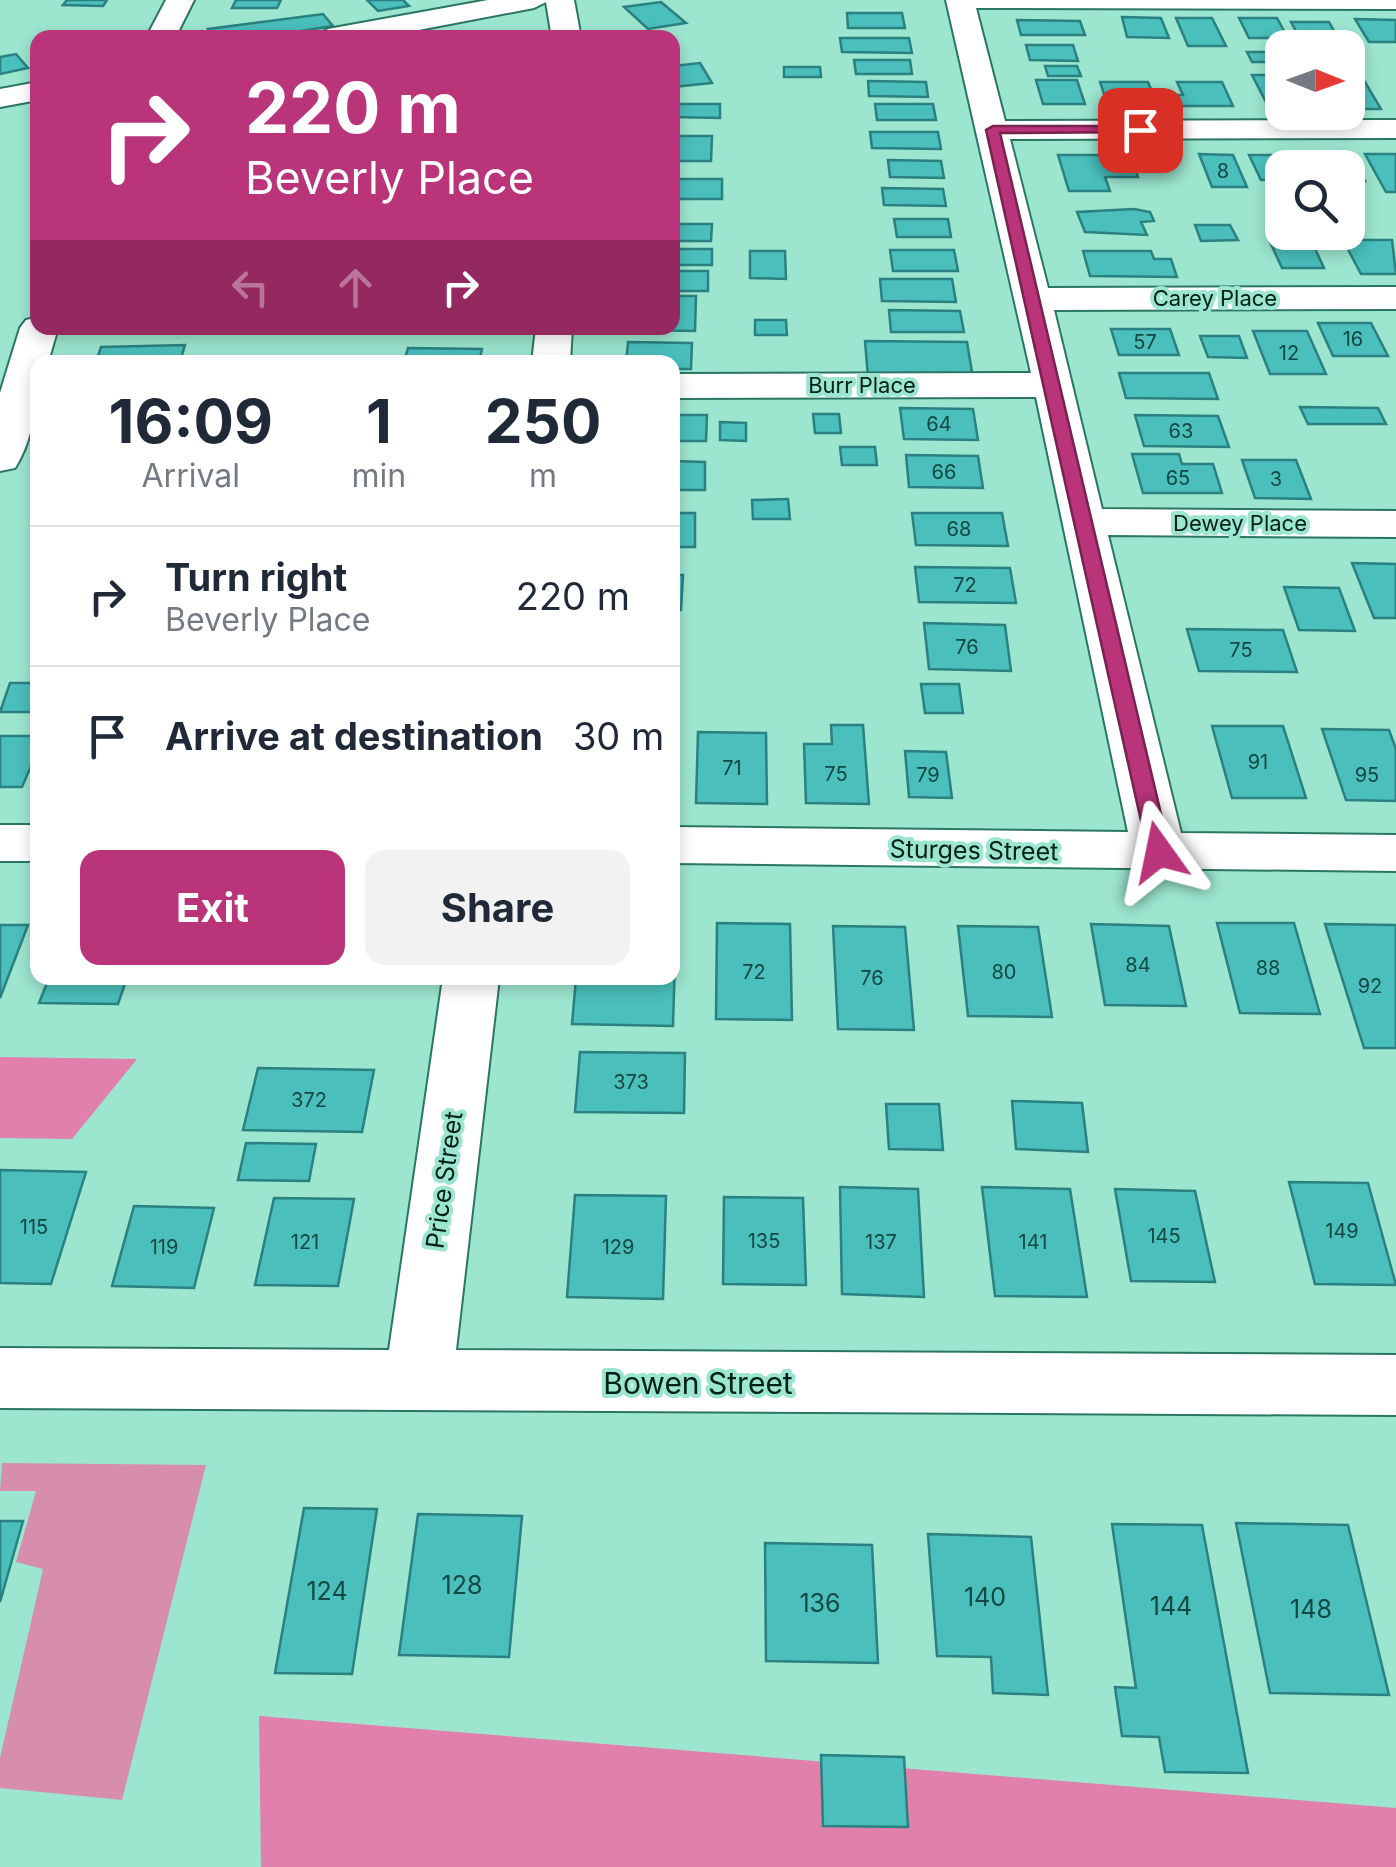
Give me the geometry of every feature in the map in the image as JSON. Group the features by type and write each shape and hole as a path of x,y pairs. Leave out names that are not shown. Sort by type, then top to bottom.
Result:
{"street":[{"path":"164,30 180,0"},
{"path":"371,30 534,0"},
{"path":"560,0 566,30"},
{"path":"1159,852 1033,298 960,0 1396,1"},
{"path":"0,98 30,92"},
{"path":"993,130 1396,129"},
{"name":"Carey Place","path":"1033,298 1396,298"},
{"name":"Burr Place","path":"680,386 1052,385"},
{"path":"0,459 30,391"},
{"name":"Dewey Place","path":"1084,522 1396,524"},
{"path":"0,843 30,843"},
{"name":"Sturges Street","path":"680,845 1396,853"},
{"name":"Price Street","path":"418,1382 470,985"},
{"name":"Bowen Street","path":"0,1378 1396,1386"}],"shaded area":[{"path":"0,1057 137,1059 72,1139 0,1138"},
{"path":"2,1463 206,1465 122,1800 0,1788 0,1758 43,1569 16,1562 36,1491 0,1491"},
{"path":"259,1716 1396,1808 1396,1867 261,1867"}],"building":[{"path":"67,0 107,0 103,6 63,5"},
{"path":"236,0 281,0 277,8 232,8"},
{"path":"367,0 403,0 409,6 378,11"},
{"path":"661,2 686,23 648,29 624,7"},
{"path":"847,13 902,13 905,28 848,28"},
{"path":"323,14 333,26 308,30 208,29"},
{"path":"1122,17 1161,18 1169,38 1127,37"},
{"path":"1176,18 1212,18 1226,46 1188,46"},
{"path":"1239,18 1277,18 1284,30 1265,30 1265,38 1249,38"},
{"path":"1355,19 1396,20 1396,42 1369,42"},
{"path":"1017,20 1080,21 1085,35 1021,35"},
{"path":"1291,22 1329,22 1333,30 1295,30"},
{"path":"840,38 909,38 912,53 842,52"},
{"path":"1026,45 1073,45 1078,61 1030,60"},
{"path":"1247,52 1265,52 1265,62 1252,62"},
{"path":"16,54 28,68 0,74 0,57"},
{"path":"854,60 910,60 912,74 856,74"},
{"path":"700,63 712,83 680,86 680,65"},
{"path":"1045,66 1077,66 1081,76 1048,76"},
{"path":"784,67 820,67 821,77 784,77"},
{"path":"1252,75 1265,75 1265,100"},
{"path":"1036,80 1077,80 1085,104 1043,104"},
{"path":"868,81 926,82 928,97 869,96"},
{"path":"1100,82 1148,82 1159,109 1109,109"},
{"path":"1177,82 1222,82 1233,106 1178,106 1173,95 1183,95"},
{"path":"1365,82 1381,109 1365,109"},
{"path":"680,104 720,104 720,118 680,117"},
{"path":"875,104 933,104 936,120 877,120"},
{"path":"870,132 938,132 941,149 872,148"},
{"path":"680,136 712,136 711,161 680,161"},
{"path":"1199,154 1233,155 1247,187 1212,187"},
{"path":"1365,154 1396,154 1396,192 1386,192"},
{"path":"1058,155 1130,155 1138,177 1105,177 1110,191 1069,191"},
{"path":"1249,155 1265,155 1265,180 1261,180"},
{"path":"888,160 941,161 944,178 890,177"},
{"path":"680,179 722,179 722,199 680,199"},
{"path":"882,188 943,189 946,206 884,205"},
{"path":"1077,212 1150,212 1154,221 1141,222 1147,235 1085,232"},
{"path":"894,219 948,219 951,237 897,237"},
{"path":"680,224 712,224 711,241 680,241"},
{"path":"1195,225 1230,225 1238,240 1201,241"},
{"path":"1365,240 1392,240 1396,274 1361,274 1348,250 1365,250"},
{"path":"680,249 712,249 712,265 680,265"},
{"path":"890,250 954,250 958,271 893,271"},
{"path":"1274,250 1316,250 1324,268 1282,268"},
{"path":"750,251 785,251 786,279 750,278"},
{"path":"1083,251 1151,251 1154,259 1171,259 1177,277 1090,276"},
{"path":"680,271 708,271 708,291 680,291"},
{"path":"880,279 952,279 956,302 882,301"},
{"path":"680,296 696,296 695,331 680,331"},
{"path":"889,310 960,311 964,332 891,332"},
{"path":"755,320 786,320 787,335 755,335"},
{"path":"1318,323 1371,323 1388,356 1333,356"},
{"path":"1111,329 1170,329 1179,355 1119,355"},
{"path":"1253,331 1307,331 1326,374 1270,374"},
{"path":"1200,336 1239,336 1247,358 1208,357"},
{"path":"865,341 967,342 973,378 868,377"},
{"path":"628,342 692,343 691,369 680,369 680,355 627,355"},
{"path":"185,345 182,355 98,355 101,347"},
{"path":"408,348 482,349 481,355 406,355"},
{"path":"1119,373 1209,373 1218,399 1126,398"},
{"path":"1300,407 1378,408 1386,424 1308,424"},
{"path":"900,408 973,409 978,440 904,439"},
{"path":"813,414 839,414 841,433 815,433"},
{"path":"680,415 707,415 706,441 680,441"},
{"path":"1135,415 1218,416 1229,447 1144,446"},
{"path":"720,422 746,423 746,441 720,440"},
{"path":"840,447 875,447 877,465 842,465"},
{"path":"1132,454 1179,454 1182,464 1213,464 1222,493 1143,493"},
{"path":"906,455 978,456 983,488 909,487"},
{"path":"1242,460 1296,460 1311,499 1255,498"},
{"path":"680,461 705,462 705,490 680,490"},
{"path":"788,499 790,519 753,519 752,500"},
{"path":"680,513 695,513 695,547 680,547"},
{"path":"912,513 1002,513 1008,546 916,545"},
{"path":"1352,563 1396,564 1396,618 1374,618"},
{"path":"915,567 1010,568 1016,603 919,602"},
{"path":"680,575 683,575 681,610"},
{"path":"1284,587 1339,588 1355,631 1299,630"},
{"path":"924,623 1005,625 1011,671 929,669"},
{"path":"1187,629 1283,630 1297,672 1199,671"},
{"path":"10,683 30,683 30,712 0,712"},
{"path":"921,684 959,684 963,713 925,713"},
{"path":"831,725 863,725 869,804 806,803 804,744 832,744"},
{"path":"1212,726 1283,726 1306,798 1232,798"},
{"path":"1322,729 1389,730 1396,749 1396,801 1346,800"},
{"path":"698,732 766,733 767,804 696,803"},
{"path":"0,736 30,736 30,768 22,787 0,787"},
{"path":"905,751 946,752 952,798 909,797"},
{"path":"717,923 790,924 792,1020 716,1019"},
{"path":"1217,923 1294,923 1320,1014 1240,1013"},
{"path":"1091,924 1169,926 1186,1006 1105,1005"},
{"path":"1325,924 1396,925 1396,1048 1364,1048"},
{"path":"0,925 28,925 0,998"},
{"path":"833,926 905,927 914,1030 838,1029"},
{"path":"958,926 1038,927 1052,1017 968,1016"},
{"path":"46,985 125,985 118,1004 39,1003"},
{"path":"575,985 674,985 673,1026 572,1024"},
{"path":"580,1052 685,1053 684,1113 575,1112"},
{"path":"258,1068 374,1070 362,1132 243,1130"},
{"path":"1012,1101 1082,1103 1088,1152 1016,1149"},
{"path":"886,1104 939,1104 943,1150 889,1149"},
{"path":"246,1143 316,1144 309,1181 238,1180"},
{"path":"0,1170 86,1172 51,1284 0,1283"},
{"path":"1289,1182 1368,1183 1396,1285 1315,1284"},
{"path":"840,1187 918,1189 924,1297 842,1294"},
{"path":"982,1187 1070,1189 1087,1297 995,1296"},
{"path":"1115,1189 1195,1191 1215,1282 1131,1281"},
{"path":"575,1195 666,1196 663,1299 567,1297"},
{"path":"724,1197 803,1198 806,1285 723,1284"},
{"path":"274,1198 354,1199 338,1286 255,1285"},
{"path":"134,1206 214,1208 194,1288 112,1286"},
{"path":"304,1508 377,1509 352,1674 275,1673"},
{"path":"418,1514 522,1516 509,1657 399,1655"},
{"path":"0,1521 23,1521 0,1602"},
{"path":"1236,1523 1348,1525 1389,1695 1270,1693"},
{"path":"1112,1524 1202,1525 1248,1773 1165,1772 1159,1737 1122,1736 1115,1687 1136,1688"},
{"path":"928,1534 1031,1537 1048,1695 993,1693 991,1657 937,1656"},
{"path":"765,1543 872,1545 878,1663 766,1661"},
{"path":"821,1755 904,1757 908,1827 823,1826"}],"route":[{"path":"1140,130 993,130 1159,852"}]}
